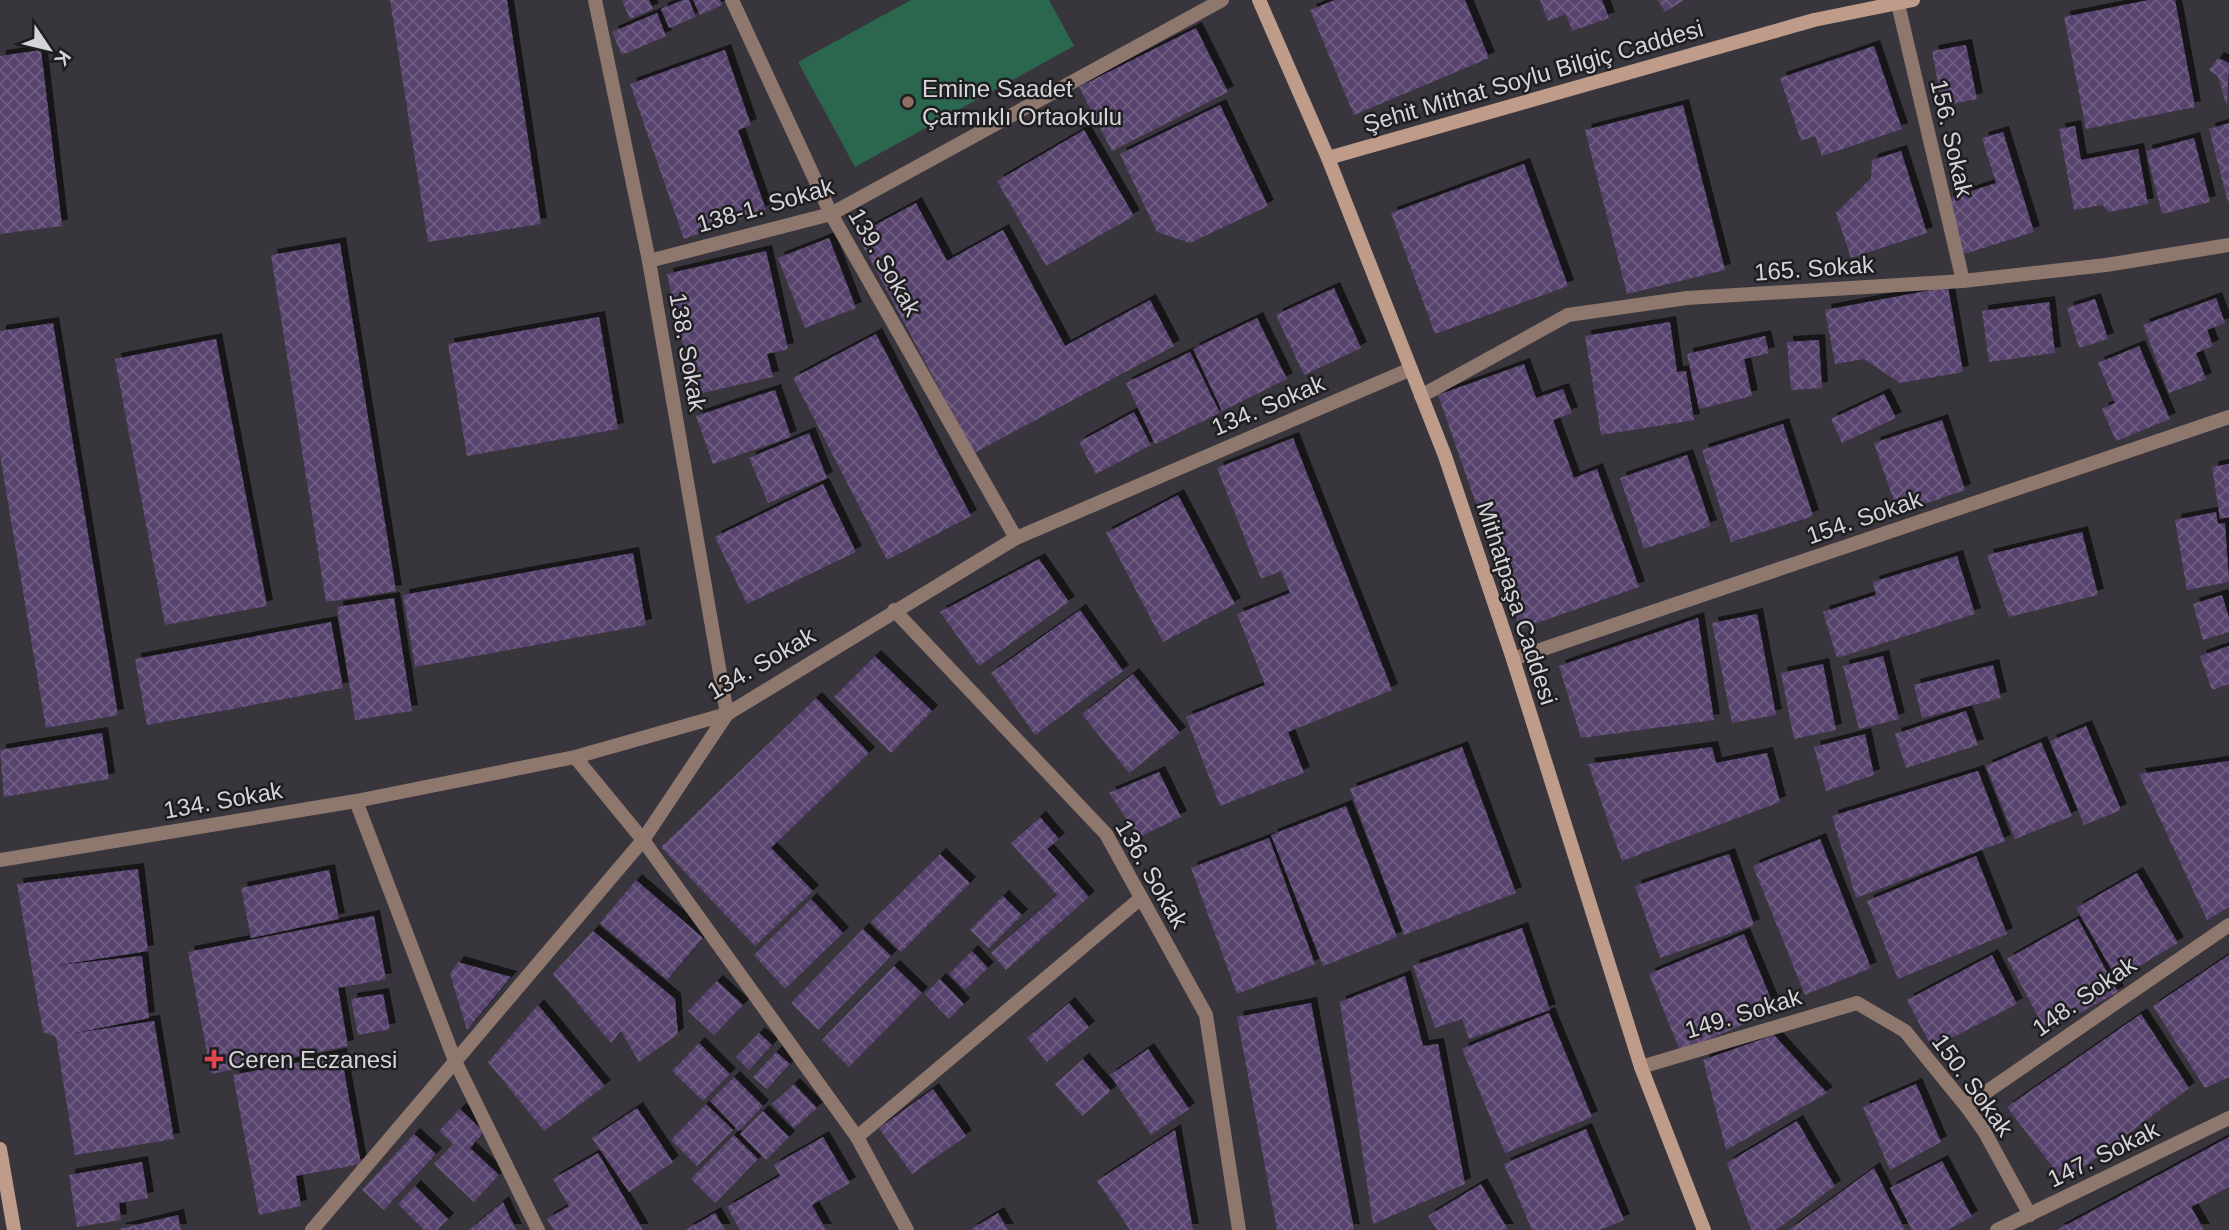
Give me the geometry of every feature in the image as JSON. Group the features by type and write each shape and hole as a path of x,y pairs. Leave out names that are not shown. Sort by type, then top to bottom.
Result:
{"street":[{"name":"138. Sokak","path":"595,0 649,261 727,714"},
{"name":"139. Sokak","path":"732,0 831,214 1016,538"},
{"name":"138-1. Sokak","path":"649,261 831,214 1222,0"},
{"name":"Mithatpaşa Caddesi","path":"1259,0 1328,158 1421,396 1513,659 1641,1067 1704,1230"},
{"name":"Şehit Mithat Soylu Bilgiç Caddesi","path":"1328,158 1814,20 1913,0"},
{"name":"156. Sokak","path":"1898,4 1963,281"},
{"name":"165. Sokak","path":"1421,396 1568,314 1687,298 1963,281 2106,265 2229,245"},
{"name":"134. Sokak","path":"0,860 356,801 575,757 727,714 1016,538 1411,369"},
{"name":"154. Sokak","path":"1513,659 2229,417"},
{"name":"136. Sokak","path":"894,610 1106,834 1206,1014 1239,1230"},
{"path":"312,1230 643,840 727,714"},
{"path":"575,757 643,840 857,1137 907,1230"},
{"path":"356,801 455,1062 538,1230"},
{"path":"857,1137 1141,898"},
{"name":"148. Sokak","path":"1966,1106 2229,925"},
{"name":"149. Sokak","path":"1641,1067 1857,1003"},
{"name":"150. Sokak","path":"1857,1003 1905,1031 1984,1131 2030,1215"},
{"name":"147. Sokak","path":"1997,1230 2229,1118"},
{"path":"0,1149 14,1230"}],"green space":[{"path":"911,0 1049,0 1074,46 855,167 798,62"}],"building":[{"path":"390,0 507,0 541,224 428,242"},
{"path":"622,0 649,0 653,9 630,19"},
{"path":"689,0 696,17 669,28 661,9"},
{"path":"693,0 720,0 722,5 700,15"},
{"path":"1335,0 1465,0 1489,58 1354,115 1310,10"},
{"path":"1540,0 1602,0 1609,18 1572,31 1566,14 1548,21"},
{"path":"1658,0 1684,0 1665,12"},
{"path":"2149,0 2175,0 2195,107 2086,129 2064,17"},
{"path":"657,13 666,36 622,55 612,32"},
{"path":"1196,28 1228,92 1112,151 1079,87"},
{"path":"1966,45 1977,99 1942,106 1932,51"},
{"path":"1874,46 1902,129 1822,156 1815,136 1801,141 1780,78"},
{"path":"41,50 62,226 0,234 0,56"},
{"path":"725,50 751,125 738,130 766,210 684,239 630,84"},
{"path":"2218,58 2229,63 2227,107 2218,76 2209,70"},
{"path":"1220,105 1268,206 1190,243 1157,232 1120,154"},
{"path":"1683,105 1725,270 1627,294 1585,130"},
{"path":"2229,123 2229,201 2228,202 2209,129"},
{"path":"2075,126 2081,160 2138,149 2148,204 2109,212 2102,205 2074,210 2059,129"},
{"path":"1084,130 1134,216 1046,266 997,181"},
{"path":"2003,132 2034,232 1964,254 1947,199 1996,183 1982,138"},
{"path":"2194,138 2210,202 2162,214 2146,151"},
{"path":"1901,151 1927,233 1851,258 1836,213 1871,178 1872,160"},
{"path":"1524,164 1568,286 1435,334 1391,213"},
{"path":"916,203 947,261 1003,230 1065,346 1150,300 1174,346 974,453 857,235"},
{"path":"829,238 856,308 805,328 778,258"},
{"path":"340,243 396,591 326,602 271,255"},
{"path":"766,251 788,349 767,354 773,377 694,395 667,274"},
{"path":"1948,287 1963,372 1900,383 1864,359 1835,364 1825,310"},
{"path":"1334,288 1361,348 1304,375 1276,315"},
{"path":"2216,298 2225,323 2207,330 2213,346 2196,353 2206,379 2169,393 2143,325"},
{"path":"2095,299 2108,339 2079,348 2067,308"},
{"path":"2049,302 2055,353 1989,362 1982,311"},
{"path":"599,317 618,429 467,456 448,344"},
{"path":"1257,318 1287,379 1222,411 1193,349"},
{"path":"1670,322 1677,372 1686,371 1694,420 1601,435 1585,336"},
{"path":"53,323 118,715 46,728 0,455 0,331"},
{"path":"876,334 971,516 887,560 793,378"},
{"path":"1765,336 1769,353 1744,359 1752,396 1699,409 1687,354"},
{"path":"216,339 267,606 165,625 115,359"},
{"path":"1819,340 1822,388 1791,390 1787,342"},
{"path":"2139,346 2170,419 2116,441 2102,409 2115,403 2098,363"},
{"path":"1190,352 1220,413 1155,444 1126,383"},
{"path":"1524,364 1536,398 1563,389 1572,413 1553,420 1574,478 1597,469 1639,587 1520,629 1438,395"},
{"path":"775,390 791,437 713,464 696,416"},
{"path":"1884,394 1896,418 1842,443 1831,419"},
{"path":"1134,412 1151,445 1096,474 1079,442"},
{"path":"1942,420 1965,490 1898,513 1874,443"},
{"path":"1783,424 1813,516 1731,542 1702,450"},
{"path":"809,433 827,478 768,503 749,458"},
{"path":"1293,438 1392,690 1288,732 1304,773 1220,806 1186,717 1265,685 1237,614 1290,593 1281,571 1261,579 1217,468"},
{"path":"1687,455 1711,526 1644,549 1620,478"},
{"path":"2229,464 2229,517 2220,519 2212,467"},
{"path":"823,484 856,552 747,604 715,537"},
{"path":"1178,495 1235,604 1163,642 1106,533"},
{"path":"2216,512 2218,524 2225,523 2229,582 2187,590 2175,520"},
{"path":"2082,532 2098,595 2009,617 1987,555"},
{"path":"633,553 646,625 415,667 403,595"},
{"path":"1957,556 1975,614 1837,658 1823,612 1876,595 1873,582"},
{"path":"1039,559 1069,602 979,666 940,612"},
{"path":"2222,595 2229,618 2229,632 2203,640 2193,604"},
{"path":"394,598 412,711 355,720 337,607"},
{"path":"1080,610 1123,671 1035,735 991,673"},
{"path":"1757,614 1776,715 1732,723 1712,623"},
{"path":"1698,618 1714,720 1581,738 1559,666"},
{"path":"331,622 343,688 147,725 135,659"},
{"path":"2229,646 2229,684 2212,690 2200,656"},
{"path":"875,656 932,711 891,753 834,697"},
{"path":"1883,656 1899,719 1859,729 1843,666"},
{"path":"1823,664 1836,730 1794,739 1781,673"},
{"path":"1993,665 2001,698 1922,718 1914,685"},
{"path":"1133,674 1180,733 1129,773 1082,714"},
{"path":"816,698 869,753 771,848 813,891 755,946 661,847"},
{"path":"1966,711 1978,745 1906,768 1895,734"},
{"path":"2086,726 2121,810 2084,825 2050,741"},
{"path":"102,733 109,779 4,797 0,750"},
{"path":"1865,734 1874,775 1826,791 1814,747"},
{"path":"2041,742 2072,816 2015,839 1986,766"},
{"path":"1462,747 1516,893 1404,935 1350,789"},
{"path":"1712,747 1716,763 1767,753 1780,802 1622,861 1588,764"},
{"path":"2229,761 2229,907 2207,920 2139,774"},
{"path":"1978,771 2005,841 1856,898 1832,816"},
{"path":"1159,772 1181,817 1139,837 1109,793"},
{"path":"1346,806 1397,937 1323,966 1271,835"},
{"path":"1040,817 1059,839 1047,849 1089,897 1006,970 991,953 1057,895 1011,843"},
{"path":"1269,838 1315,964 1237,994 1191,868"},
{"path":"1820,839 1871,968 1805,995 1753,866"},
{"path":"940,854 970,883 901,952 871,922"},
{"path":"1729,854 1754,925 1660,958 1635,886"},
{"path":"1976,856 2007,934 1898,979 1867,901"},
{"path":"138,869 148,951 52,966 142,956 149,1018 70,1034 154,1021 174,1139 75,1155 56,1037 43,1032 17,884"},
{"path":"329,870 339,919 251,938 241,888"},
{"path":"2137,873 2178,943 2117,979 2076,908"},
{"path":"636,880 703,938 667,980 600,923"},
{"path":"1003,896 1022,915 989,948 970,930"},
{"path":"811,899 843,933 785,989 754,955"},
{"path":"374,916 386,979 338,988 348,1046 211,1074 188,952"},
{"path":"2078,919 2118,992 2046,1031 2007,959"},
{"path":"1522,928 1550,1010 1469,1039 1462,1019 1435,1028 1413,966"},
{"path":"863,929 891,956 818,1030 791,1003"},
{"path":"593,931 675,999 678,1034 639,1062 621,1031 611,1043 553,974"},
{"path":"1744,934 1776,1011 1680,1051 1649,974"},
{"path":"972,951 988,968 965,990 949,974"},
{"path":"1992,955 2017,1004 1932,1048 1907,1000"},
{"path":"2229,955 2229,1077 2205,1088 2153,1006"},
{"path":"458,962 511,977 467,1030 450,974"},
{"path":"894,966 922,993 849,1067 822,1040"},
{"path":"1405,976 1423,1046 1438,1044 1465,1184 1373,1224 1340,1002"},
{"path":"940,979 964,1004 949,1019 925,994"},
{"path":"717,981 743,1005 714,1035 688,1011"},
{"path":"383,994 390,1029 358,1035 351,999"},
{"path":"1069,1003 1089,1027 1047,1062 1027,1038"},
{"path":"1311,1003 1354,1230 1277,1230 1237,1017"},
{"path":"538,1005 605,1086 544,1131 488,1062"},
{"path":"1549,1013 1592,1117 1505,1153 1462,1049"},
{"path":"2141,1014 2189,1088 2064,1182 2007,1107"},
{"path":"759,1033 772,1045 749,1070 736,1057"},
{"path":"1774,1035 1827,1093 1726,1150 1703,1060"},
{"path":"699,1043 730,1074 703,1101 672,1071"},
{"path":"1148,1049 1189,1109 1151,1135 1110,1075"},
{"path":"776,1052 790,1064 767,1089 753,1077"},
{"path":"341,1054 361,1164 296,1176 301,1206 259,1215 233,1075"},
{"path":"1083,1059 1111,1091 1082,1116 1055,1084"},
{"path":"734,1077 763,1106 739,1131 710,1101"},
{"path":"794,1084 817,1108 794,1128 772,1104"},
{"path":"1916,1084 1941,1142 1890,1170 1863,1107"},
{"path":"933,1089 966,1136 912,1174 879,1128"},
{"path":"706,1104 733,1130 697,1166 671,1140"},
{"path":"637,1108 673,1162 629,1192 592,1138"},
{"path":"460,1109 484,1132 470,1148 499,1175 474,1202 434,1164 453,1144 439,1131"},
{"path":"763,1111 789,1137 766,1160 740,1134"},
{"path":"1797,1121 1835,1186 1776,1230 1751,1230 1727,1163"},
{"path":"1586,1129 1624,1220 1600,1230 1532,1230 1504,1164"},
{"path":"1175,1130 1193,1230 1130,1230 1097,1181"},
{"path":"414,1134 436,1154 384,1210 362,1190"},
{"path":"734,1135 758,1159 715,1203 691,1179"},
{"path":"823,1137 850,1183 812,1205 826,1230 740,1230 727,1207 780,1176 774,1165"},
{"path":"2229,1137 2229,1187 2191,1207 2204,1230 2057,1230"},
{"path":"598,1153 643,1230 554,1230 547,1219 569,1206 553,1179"},
{"path":"1942,1161 1972,1217 1947,1230 1912,1230 1890,1188"},
{"path":"142,1162 148,1198 119,1203 121,1220 77,1227 69,1175"},
{"path":"1874,1168 1905,1230 1789,1230"},
{"path":"1481,1184 1508,1230 1437,1230 1428,1216"},
{"path":"415,1186 448,1219 437,1230 424,1230 398,1204"},
{"path":"503,1202 516,1230 469,1230"},
{"path":"715,1213 725,1230 686,1230"},
{"path":"998,1213 1008,1230 970,1230"},
{"path":"178,1215 181,1230 119,1230 119,1229"}],"place":[{"name":"Emine Saadet Çarmıklı Ortaokulu","path":"908,102"},
{"name":"Ceren Eczanesi","path":"214,1059"}]}
